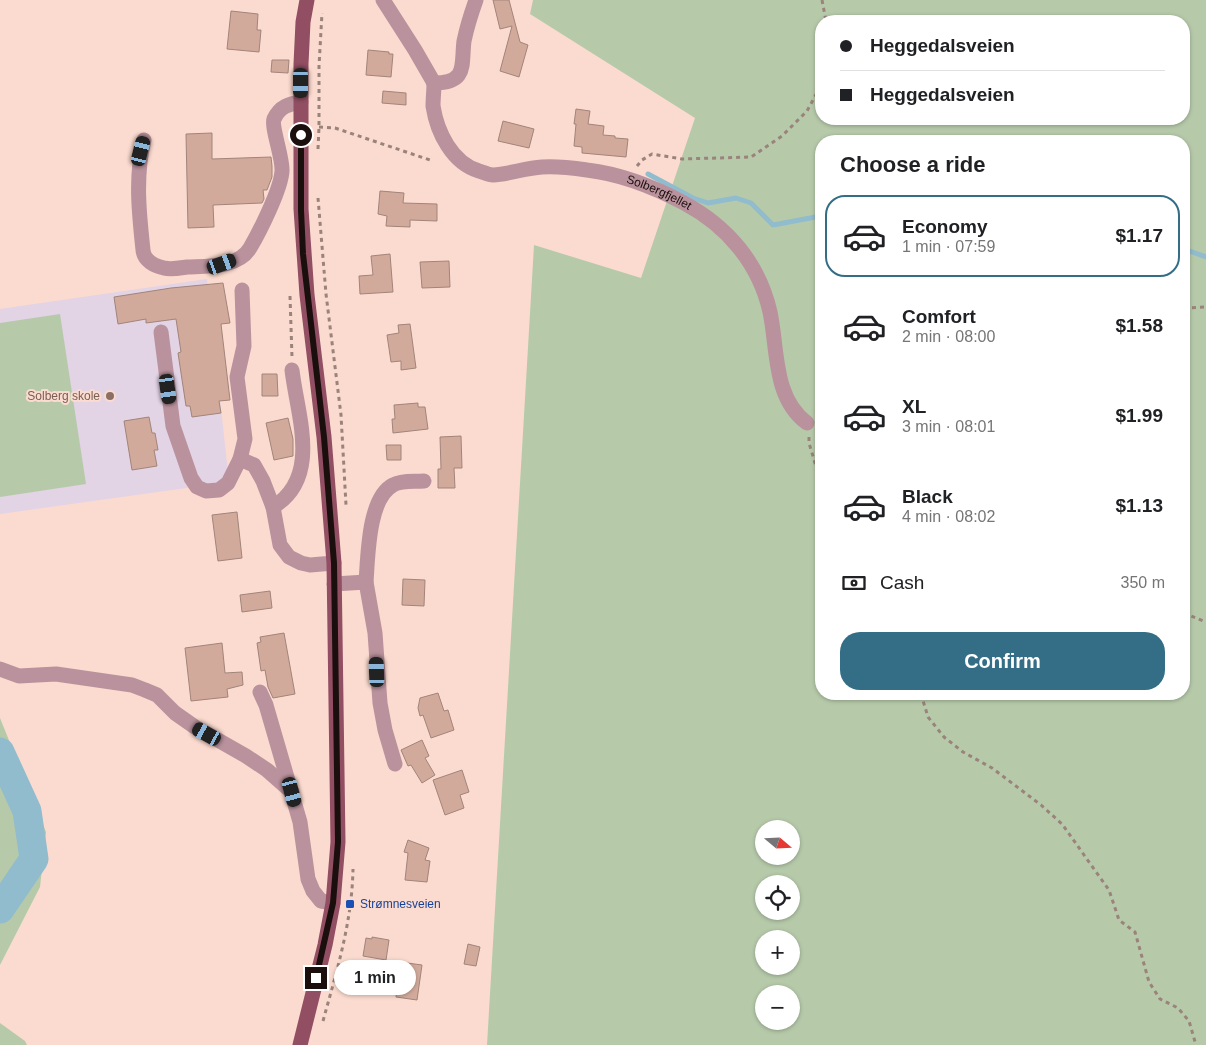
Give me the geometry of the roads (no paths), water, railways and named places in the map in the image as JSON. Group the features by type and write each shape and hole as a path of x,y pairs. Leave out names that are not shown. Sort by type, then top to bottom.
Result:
{"main road":[{"path":"300,1045 325,945 333,903 338,842 334,563 324,437 303,254 301,210 303,22 307,0"}],"street":[{"path":"383,0 434,83 445,83 457,77 460,72 464,63 464,43 469,20 476,0"},
{"name":"Solbergfjellet","path":"434,83 433,106 439,128 449,148 461,162 473,169 491,175 542,167 588,170 630,179 683,202 713,220 732,238 750,263 770,311 785,396 796,414 808,423"},
{"path":"144,140 138,161 139,215 144,255 151,263 166,269 222,264 238,259 249,250 275,194 282,172 282,156 274,119 281,108 287,104 301,102"},
{"path":"161,332 173,426 190,478 197,487 206,491 219,490 228,483 240,459 245,439 237,377 244,346 242,290"},
{"path":"273,507 290,492 298,480 301,469 303,435 292,370"},
{"path":"240,459 254,465 263,481 273,507 280,545 289,557 301,564 310,566 334,563"},
{"path":"395,764 387,738 380,703 375,632 366,582 369,546 373,520 382,496 394,485 402,482 424,481"},
{"path":"334,584 366,582"},
{"path":"0,670 19,676 56,674 132,685 146,690 157,695 175,713 195,727 267,770 292,792"},
{"path":"260,692 300,822 308,879 313,891 321,900 333,903"}],"waterway":[{"path":"648,174 693,198 708,203 736,198 751,203 773,225 815,217"},
{"path":"1190,251 1206,257"},
{"path":"0,752 27,811 34,859 0,909"}],"place":[{"name":"Solberg skole","path":"110,396"},
{"name":"Strømnesveien","path":"350,904"}]}
